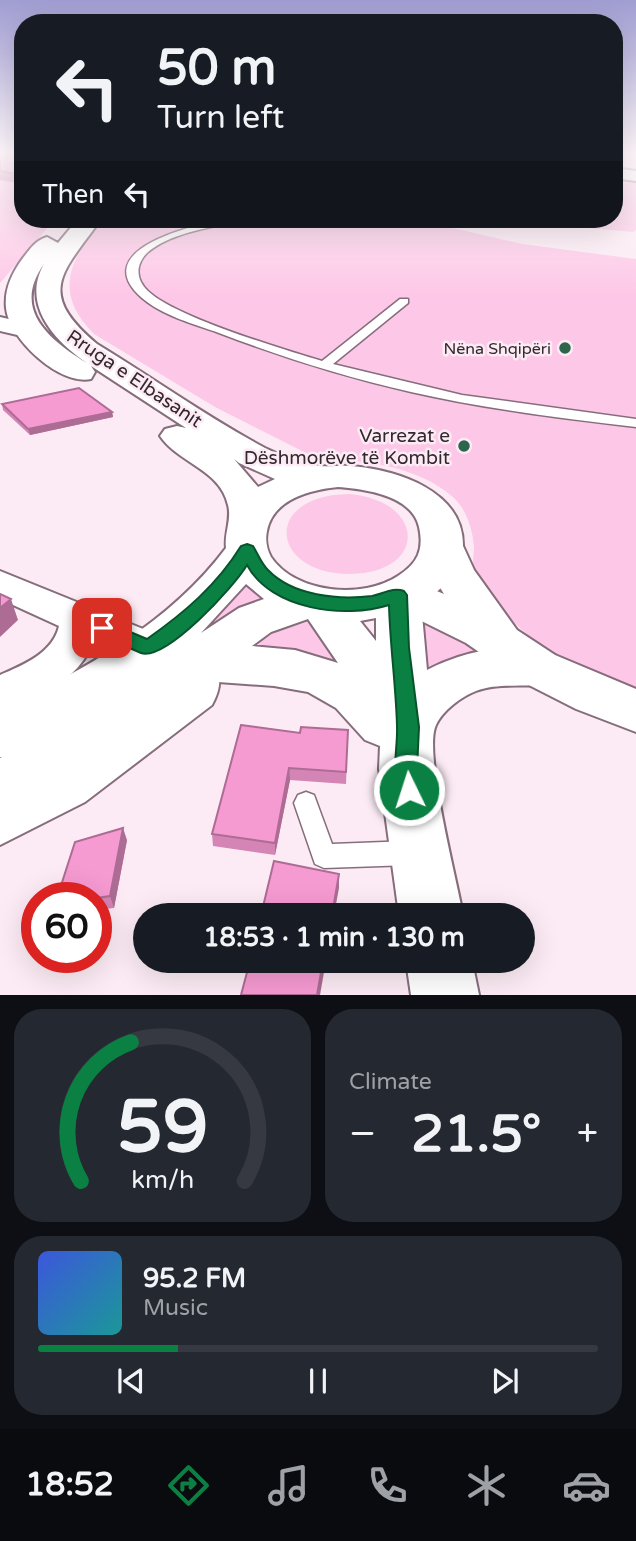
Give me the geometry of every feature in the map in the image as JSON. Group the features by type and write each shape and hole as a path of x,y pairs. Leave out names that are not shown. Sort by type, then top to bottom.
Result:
{"main road":[{"name":"Rruga e Elbasanit","path":"61,228 11,292 18,304 13,327 224,470 244,491 250,504 248,535"},
{"name":"Rruga e Elbasanit","path":"82,228 48,281 47,300 62,330 87,350 252,454 285,470 324,477"},
{"path":"0,785 43,764 108,723 171,655 179,625 232,575 248,535 273,494 296,483 324,477 367,478 406,491 433,515 442,534 443,545 454,575 520,655"},
{"path":"248,535 259,571 269,581 297,596 318,602 362,604 401,594 429,575 441,555 443,545"},
{"path":"401,594 594,695 636,711"},
{"path":"401,594 399,740 429,903"},
{"path":"0,736 75,695 274,612 318,602"},
{"path":"318,602 357,650 399,740"},
{"path":"171,655 293,670 319,676 350,690 399,740"},
{"path":"399,740 417,707 431,693 460,675 507,667 520,655"},
{"path":"441,973 444,995"}],"street":[{"path":"0,584 171,655 201,675 198,693 68,787 0,822"},
{"path":"0,694 62,662 76,644 80,618"}],"lane":[{"path":"200,228 172,235 137,257 132,266 135,283 152,300 201,322 323,366 439,395 636,423"},
{"path":"323,366 404,301"},
{"path":"306,803 324,856 419,852"}],"shaded area":[{"path":"0,200 14,200 14,228 47,228 0,283"},
{"path":"623,200 636,200 636,230 633,232 588,228 623,228"},
{"name":"Varrezat e Dëshmorëve të Kombit","path":"96,228 453,228 522,244 636,259 636,689 573,664 534,640 517,625 475,572 469,522 463,509 446,491 424,478 387,466 310,455 215,407 94,334 73,304 70,289 75,261"},
{"path":"349,494 375,499 393,509 404,522 408,536 404,550 394,562 376,571 351,574 324,571 304,562 292,549 287,535 290,520 301,507 320,498"},
{"path":"250,575 280,597 51,732 208,625 231,602"},
{"path":"417,614 493,653 424,685"},
{"path":"310,621 355,671 251,658 264,635"}],"building":[{"path":"79,388 112,412 28,429 2,404"},
{"path":"0,594 11,599 0,608"},
{"path":"241,725 300,733 301,727 348,730 346,772 289,768 275,843 212,834"},
{"path":"123,828 112,886 112,882 62,882 75,842"},
{"path":"274,861 339,874 334,903 264,903"},
{"path":"247,973 321,973 317,995 241,995"}],"place":[{"name":"Nëna Shqipëri","path":"565,348"},
{"name":"Varrezat e Dëshmorëve të Kombit","path":"464,446"}],"route":[{"path":"102,628 148,648 179,625 220,588 232,575 247,550 251,561 269,581 297,596 345,605 377,602 398,595 402,678 408,727 406,769 409,790"}]}
